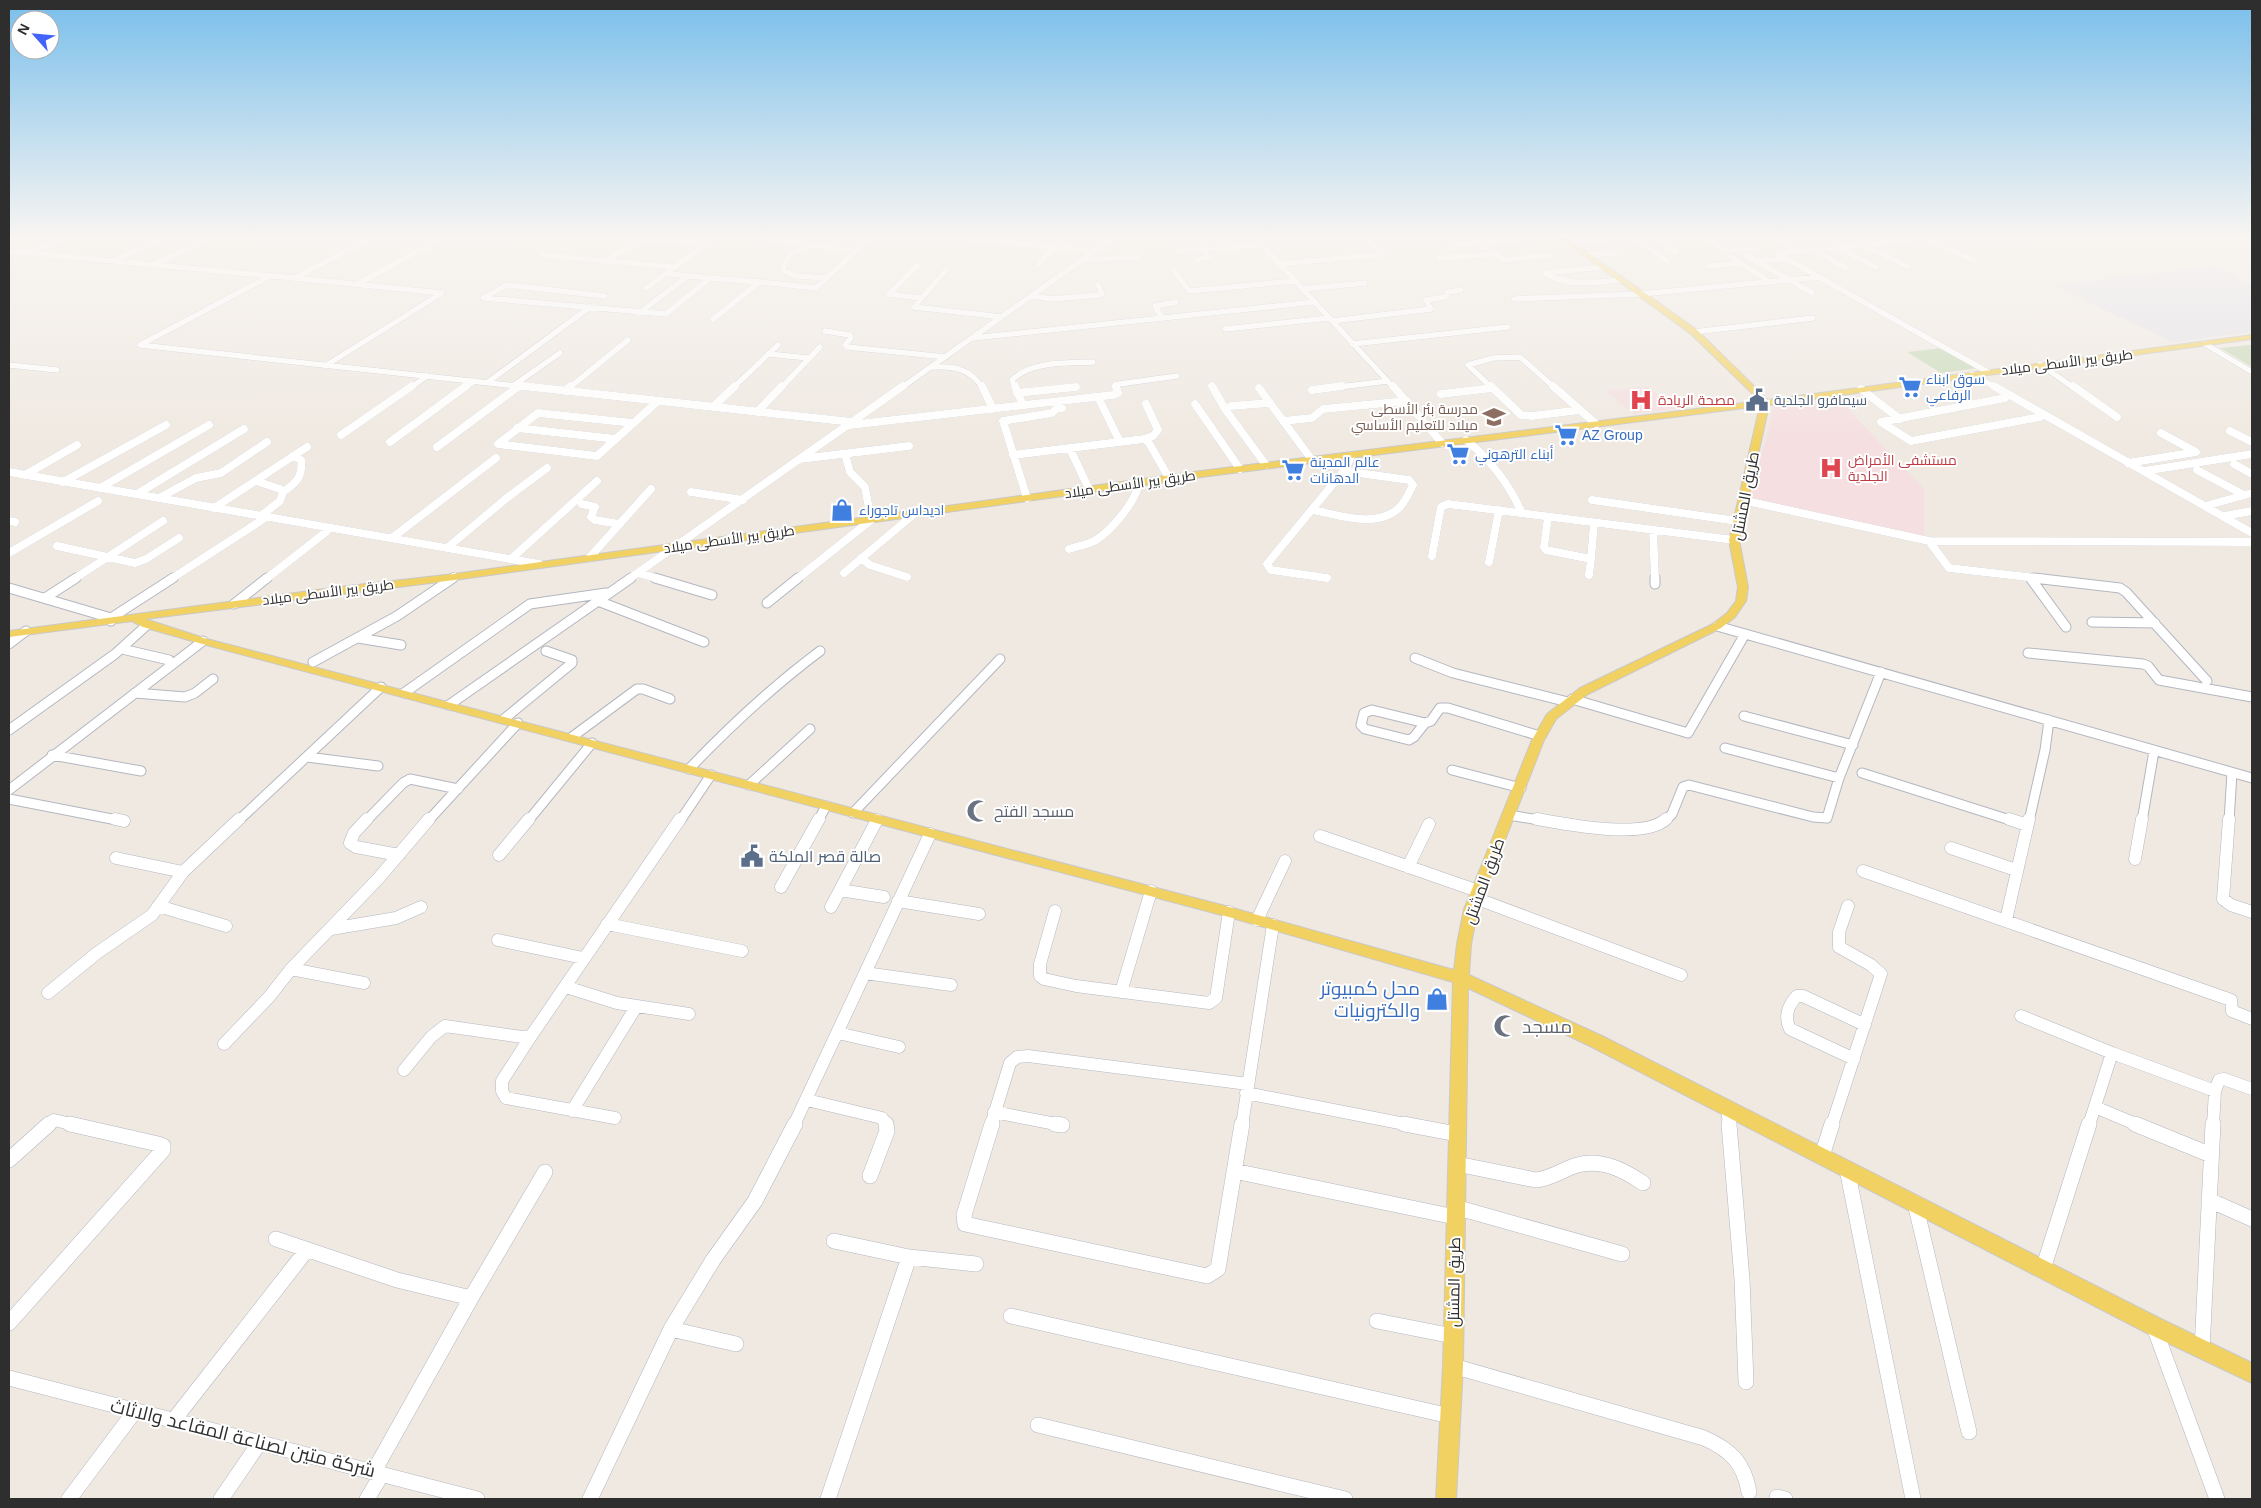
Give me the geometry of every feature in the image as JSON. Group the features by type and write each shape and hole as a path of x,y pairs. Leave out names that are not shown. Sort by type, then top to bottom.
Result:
{"main road":[{"path":"1657,305 1694,332 1752,390 1761,407"},
{"name":"طريق بير الأسطى ميلاد","path":"9,634 111,619 454,577 1266,465 1351,456 1596,424 1761,407 1861,389 2040,364 2252,338"},
{"name":"طريق المشتل","path":"1446,1499 1453,1366 1461,978 1467,926 1476,895 1521,788 1540,736 1552,717 1570,700 1717,626 1736,609 1743,594 1734,540 1761,407"},
{"path":"133,617 147,625 203,641 1229,912 1461,978 1588,1037 2154,1326 2252,1374"}],"street":[{"path":"214,305 140,344 325,366 758,412 850,424 1117,395 1118,392 1115,386 1118,384 1177,376"},
{"path":"325,366 422,305"},
{"path":"560,305 656,316 666,314 677,305"},
{"path":"488,382 592,305"},
{"path":"638,314 649,305"},
{"path":"713,320 731,305"},
{"path":"915,305 914,307 1002,317"},
{"path":"449,705 1019,305"},
{"path":"1158,305 1155,306 1162,318"},
{"path":"1225,328 1233,319 1298,305"},
{"path":"1317,305 1407,401 1442,443"},
{"path":"972,338 1162,318 1331,319 1429,309 1432,307 1430,305"},
{"path":"1869,305 1988,372"},
{"path":"1694,332 1813,318"},
{"path":"1352,344 1508,327"},
{"path":"825,331 850,334 851,338 844,345 847,347 946,357"},
{"path":"565,391 628,340"},
{"path":"713,407 778,344"},
{"path":"2205,344 2252,372"},
{"path":"758,412 820,347"},
{"path":"437,448 560,353"},
{"path":"768,354 809,358"},
{"path":"1580,410 1525,417 1468,365 1471,362 1517,357 1580,410 1596,424"},
{"path":"1022,405 1012,380 1021,372 1051,366 1092,362"},
{"path":"2040,364 2117,417"},
{"path":"9,365 57,370"},
{"path":"932,367 957,366 972,373 983,387 993,409"},
{"path":"1972,374 2252,533"},
{"path":"341,435 427,376"},
{"path":"390,442 474,381"},
{"path":"1312,390 1388,381"},
{"path":"1212,386 1225,409 1266,465"},
{"path":"1017,393 1076,387"},
{"path":"1259,388 1312,460"},
{"path":"1441,394 1493,388"},
{"path":"1861,389 1900,419"},
{"path":"1098,397 1120,442"},
{"path":"2005,398 1881,422 1911,441 2040,417"},
{"path":"633,423 538,413 498,444 592,456 601,454 658,401"},
{"path":"1283,421 1312,418 1323,409 1407,401"},
{"path":"1225,409 1231,406 1269,403"},
{"path":"1013,455 1070,449 1154,436 1158,430 1146,404"},
{"path":"1195,404 1240,469"},
{"path":"1027,498 1003,421 1052,413 1057,408 1062,408"},
{"path":"63,482 166,424"},
{"path":"100,488 209,425"},
{"path":"517,428 616,439"},
{"path":"137,494 244,429"},
{"path":"2230,431 2252,442"},
{"path":"2128,463 2196,452 2161,433"},
{"path":"1144,439 1149,443 1169,478"},
{"path":"1466,440 1501,475 1516,499 1522,513"},
{"path":"159,498 196,478 221,473 267,442"},
{"path":"25,475 76,445"},
{"path":"799,459 909,446"},
{"path":"214,508 307,447"},
{"path":"1070,449 1089,490"},
{"path":"767,603 871,520 865,488 850,472 846,454"},
{"path":"2144,471 2252,454"},
{"path":"9,588 111,619 262,518 280,501 283,492 300,479 302,473 300,460 293,456"},
{"path":"1327,578 1271,570 1267,564 1344,471 1351,456"},
{"path":"392,538 496,458"},
{"path":"2234,464 2252,474"},
{"path":"447,548 495,507 547,468"},
{"path":"2198,470 2244,495"},
{"path":"1313,510 1362,519 1377,518 1400,508 1413,484 1409,480 1344,471"},
{"path":"9,472 262,518 392,538 539,564"},
{"path":"256,481 280,489 283,492"},
{"path":"511,559 596,481"},
{"path":"1069,549 1095,540 1102,535 1135,497 1138,487 1134,484"},
{"path":"590,557 651,489"},
{"path":"692,492 743,500"},
{"path":"2205,506 2252,493"},
{"path":"1592,500 1737,521"},
{"path":"1742,500 1929,541 2252,542"},
{"path":"9,552 98,501"},
{"path":"582,504 595,507 591,517 594,520 619,524"},
{"path":"1432,556 1441,507 1448,504 1734,540"},
{"path":"1489,562 1499,510"},
{"path":"2224,516 2252,511"},
{"path":"844,573 914,514"},
{"path":"1548,517 1544,547 1546,550 1591,558"},
{"path":"45,598 163,521"},
{"path":"1589,575 1592,561 1594,523"},
{"path":"2241,526 2252,525"},
{"path":"1653,530 1655,584"},
{"path":"234,604 326,532"},
{"path":"57,546 139,563 179,538"},
{"path":"1929,541 1949,568 2120,588 2126,592 2207,680"},
{"path":"861,558 870,565 907,577"},
{"path":"638,573 712,595"},
{"path":"313,662 410,608 454,577"},
{"path":"2031,579 2066,627"},
{"path":"404,693 530,604 609,593"},
{"path":"598,601 704,642"},
{"path":"2092,622 2155,623"},
{"path":"9,730 122,649 147,625"},
{"path":"1717,626 2252,778"},
{"path":"9,644 26,631"},
{"path":"1414,658 1453,673 1570,700 1688,733 1744,634"},
{"path":"358,638 401,645"},
{"path":"9,790 52,755 203,641"},
{"path":"122,649 169,660"},
{"path":"504,719 572,663 572,660 546,651"},
{"path":"690,769 734,721 783,679 820,651"},
{"path":"2028,654 2143,664 2148,666 2158,680 2252,698"},
{"path":"853,813 1000,659"},
{"path":"1509,815 1599,829 1632,829 1660,824 1672,814 1684,787 1689,785 1822,819 1829,815 1839,778 1881,672"},
{"path":"135,693 186,697 195,693 213,679"},
{"path":"48,993 97,953 143,923 183,872 381,687"},
{"path":"572,737 637,689 643,688 670,699"},
{"path":"1424,723 1414,737 1409,740 1365,729 1361,725 1364,713 1372,710 1424,723 1431,721 1440,708 1448,708 1540,736"},
{"path":"1744,716 1853,745"},
{"path":"2006,920 2045,750 2049,720"},
{"path":"224,1044 268,997 291,969 399,856 518,723"},
{"path":"749,786 810,729"},
{"path":"499,856 592,743"},
{"path":"1725,748 1839,778"},
{"path":"2134,859 2154,751"},
{"path":"52,755 141,771"},
{"path":"307,757 378,766"},
{"path":"1452,770 1521,788"},
{"path":"1862,773 2027,825"},
{"path":"2232,773 2223,898 2231,905 2252,912"},
{"path":"615,1118 506,1098 502,1091 502,1081 583,958 712,775"},
{"path":"399,856 356,847 350,843 354,833 403,782 415,779 458,789"},
{"path":"9,799 124,821"},
{"path":"782,887 826,806"},
{"path":"831,907 877,820"},
{"path":"1408,867 1429,824"},
{"path":"590,1499 671,1328 713,1260 755,1201 807,1100 930,834"},
{"path":"1320,836 1408,867 1681,975"},
{"path":"1951,848 2016,870"},
{"path":"116,858 183,872"},
{"path":"1256,920 1285,860"},
{"path":"1863,871 2231,1000 2232,1010 2252,1019"},
{"path":"840,890 884,897"},
{"path":"1121,992 1150,891"},
{"path":"898,901 979,914"},
{"path":"158,906 226,926"},
{"path":"1822,1156 1881,974 1878,970 1839,947 1837,942 1839,932 1848,906"},
{"path":"331,928 396,918 421,907"},
{"path":"1055,911 1040,964 1040,976 1052,981 1203,1003 1209,1003 1214,1000 1219,983 1229,912"},
{"path":"607,924 742,951"},
{"path":"1273,925 1247,1088 1234,1171 1220,1264 1218,1270 1207,1276 966,1224 964,1214 994,1112 1010,1063 1017,1057 1028,1056 1247,1088 1457,1134"},
{"path":"498,940 583,958"},
{"path":"291,969 364,982"},
{"path":"865,973 951,985"},
{"path":"566,986 636,1008 688,1014"},
{"path":"1854,1059 1790,1029 1786,1023 1786,1018 1794,998 1803,996 1865,1025"},
{"path":"572,1111 636,1008"},
{"path":"2021,1016 2112,1054 2215,1091"},
{"path":"404,1070 431,1037 445,1026 522,1037 531,1036"},
{"path":"838,1033 899,1047"},
{"path":"2044,1269 2112,1054"},
{"path":"2202,1350 2215,1091 2219,1080 2224,1079 2252,1089"},
{"path":"807,1100 882,1118 887,1125 887,1131 870,1176"},
{"path":"2095,1107 2211,1155"},
{"path":"1727,1108 1741,1244 1746,1326 1746,1382"},
{"path":"994,1112 1062,1125"},
{"path":"9,1160 39,1131 54,1120 158,1144 162,1146 163,1150 9,1323"},
{"path":"1457,1164 1536,1180 1549,1179 1571,1167 1601,1163 1624,1170 1643,1183"},
{"path":"1847,1169 1913,1499"},
{"path":"1234,1171 1455,1212 1622,1254"},
{"path":"367,1499 378,1472 470,1298 545,1172"},
{"path":"2209,1200 2252,1219"},
{"path":"1915,1203 1969,1432"},
{"path":"276,1239 306,1251 397,1280 470,1298"},
{"path":"834,1241 908,1257 976,1264"},
{"path":"173,1421 306,1251"},
{"path":"828,1499 908,1257"},
{"path":"1011,1316 1450,1416"},
{"path":"1377,1320 1453,1336"},
{"path":"2154,1326 2217,1499"},
{"path":"671,1328 736,1344"},
{"path":"1453,1366 1693,1434 1717,1443 1732,1453 1742,1465 1747,1477 1749,1492"},
{"name":"شركة متين لصناعة المقاعد والاثاث","path":"9,1378 378,1472 466,1498"},
{"path":"69,1499 135,1411"},
{"path":"1038,1425 1345,1499"},
{"path":"221,1499 260,1442"}],"shaded area":[{"path":"2095,305 2252,305 2252,332 2173,342"},
{"name":"مصحة الريادة","path":"1646,386 1676,409 1634,414 1606,391"},
{"name":"مستشفى الأمراض الجلدية","path":"1841,402 1924,489 1924,538 1748,500 1774,406"}],"green space":[{"path":"2252,346 2252,367 2220,348"},
{"path":"1943,348 1978,368 1941,373 1907,352"}],"place":[{"name":"سوق ابناء الرفاعي","path":"1910,387"},
{"name":"مصحة الريادة","path":"1641,400"},
{"name":"سيمافرو الجلدية","path":"1757,400"},
{"name":"مدرسة بئر الأسطى ميلاد للتعليم الأساسي","path":"1494,417"},
{"name":"AZ Group","path":"1566,435"},
{"name":"أبناء الترهوني","path":"1458,454"},
{"name":"مستشفى الأمراض الجلدية","path":"1831,468"},
{"name":"عالم المدينة الدهانات","path":"1293,470"},
{"name":"اديداس تاجوراء","path":"842,510"},
{"name":"مسجد الفتح","path":"978,811"},
{"name":"صالة قصر الملكة","path":"752,856"},
{"name":"محل كمبيوتر والكترونيات","path":"1437,999"},
{"name":"مسجد","path":"1505,1026"}]}
